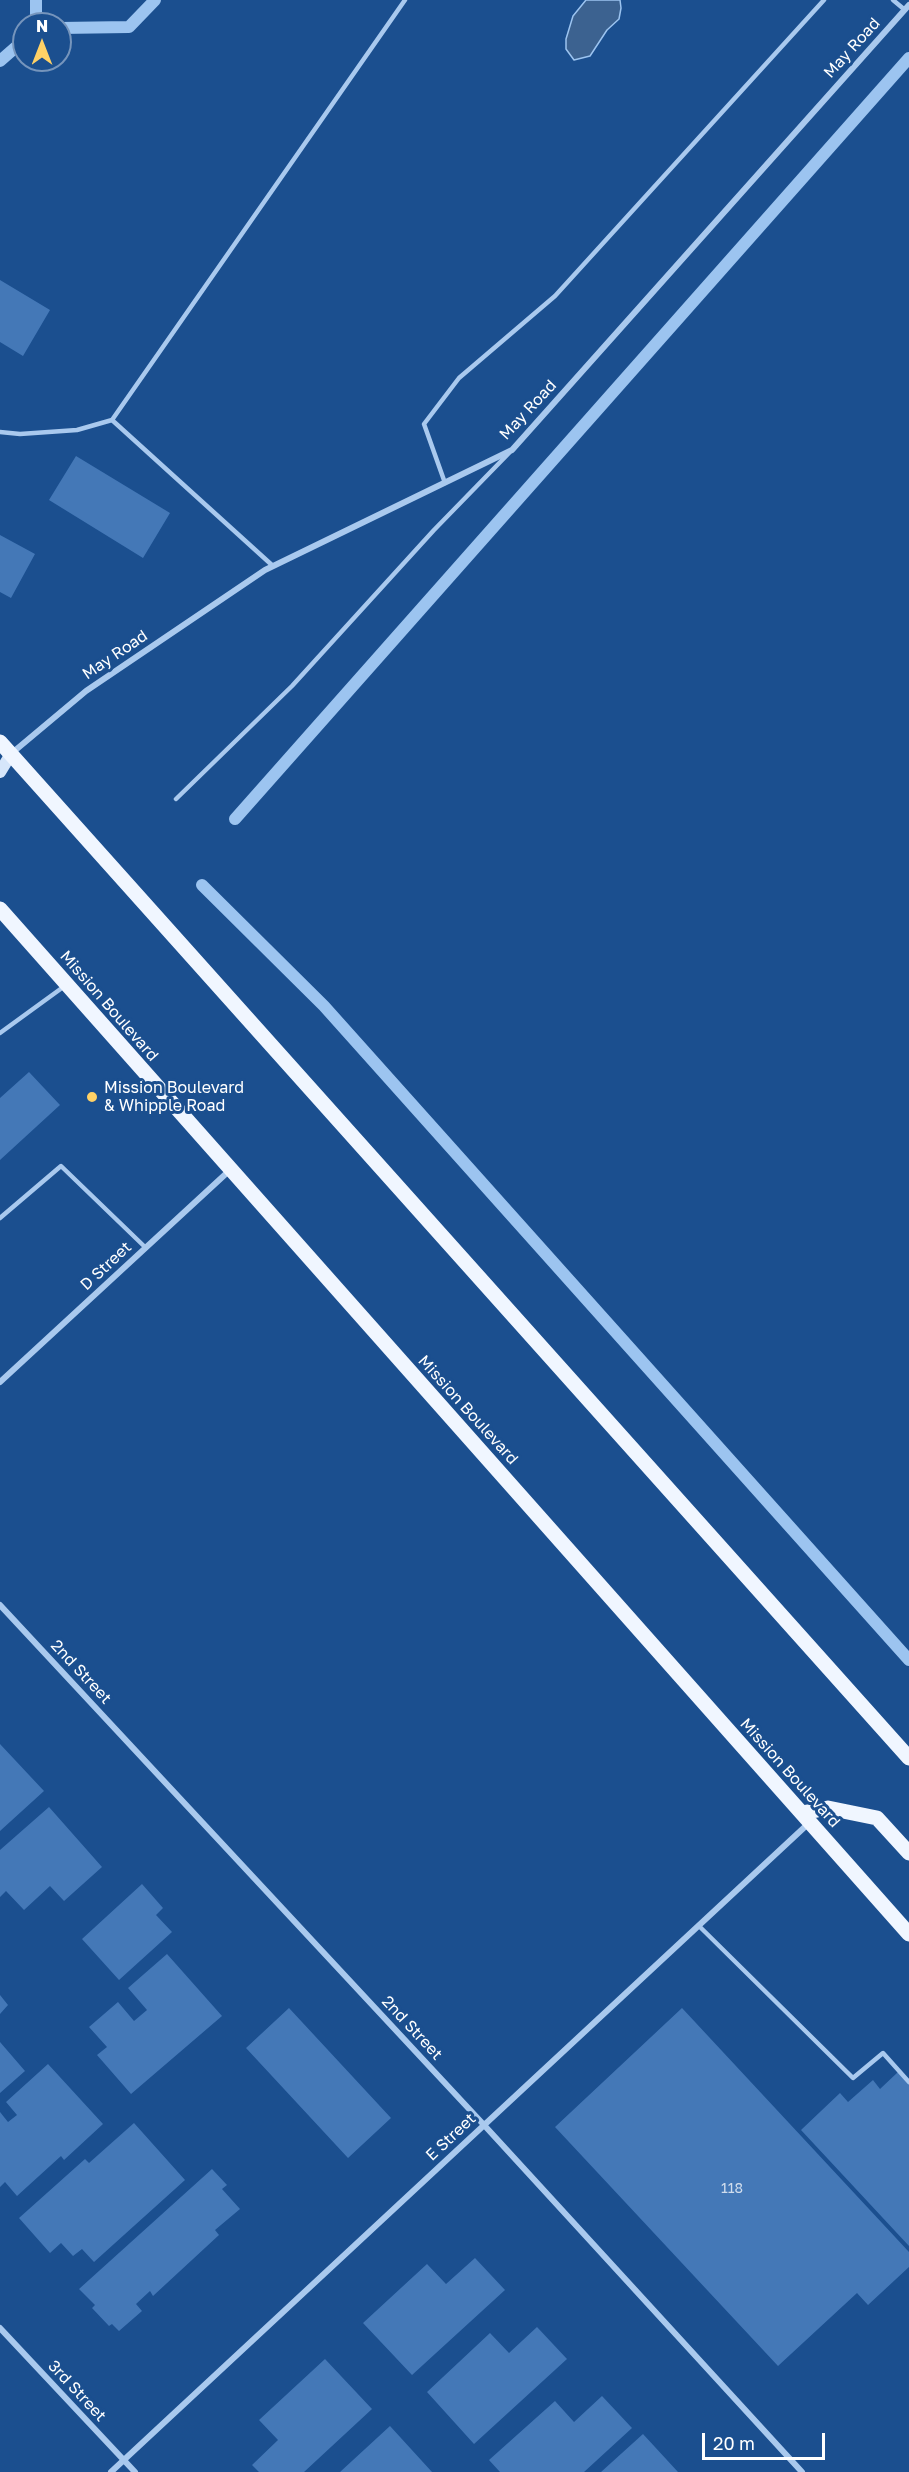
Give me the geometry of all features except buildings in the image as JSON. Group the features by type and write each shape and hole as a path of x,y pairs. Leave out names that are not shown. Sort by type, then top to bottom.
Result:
{"main road":[{"path":"0,742 6,757 909,1758"},
{"path":"0,772 6,757"},
{"name":"Mission Boulevard","path":"0,909 909,1934"},
{"path":"806,1818 828,1808 878,1818 909,1853"}],"street":[{"name":"May Road","path":"6,757 86,691 273,566 512,450 907,7"},
{"name":"D Street","path":"0,1382 231,1170"},
{"name":"2nd Street","path":"0,1605 484,2125 802,2472"},
{"name":"E Street","path":"111,2472 699,1926 806,1818"},
{"name":"3rd Street","path":"0,2328 135,2472"}],"lane":[{"path":"0,432 21,435 77,430 112,420 405,0"},
{"path":"445,483 424,424 459,378 555,296 824,0"},
{"path":"892,0 907,7"},
{"path":"112,420 273,566"},
{"path":"176,799 292,686 434,530 512,450"},
{"path":"0,1033 67,985"},
{"path":"0,1218 61,1166 146,1248"},
{"path":"0,1207 5,1214"},
{"path":"699,1926 853,2078 884,2053 909,2082"}],"water":[{"path":"586,0 620,0 619,19 607,30 590,56 574,60 566,49 566,39 573,16"}],"waterway":[{"path":"36,0 36,12"},
{"path":"72,28 129,27 155,0"},
{"path":"0,61 12,50"},
{"path":"235,819 909,58"},
{"path":"202,885 324,1006 909,1660"}],"place":[{"name":"Mission Boulevard & Whipple Road","path":"92,1097"}]}
